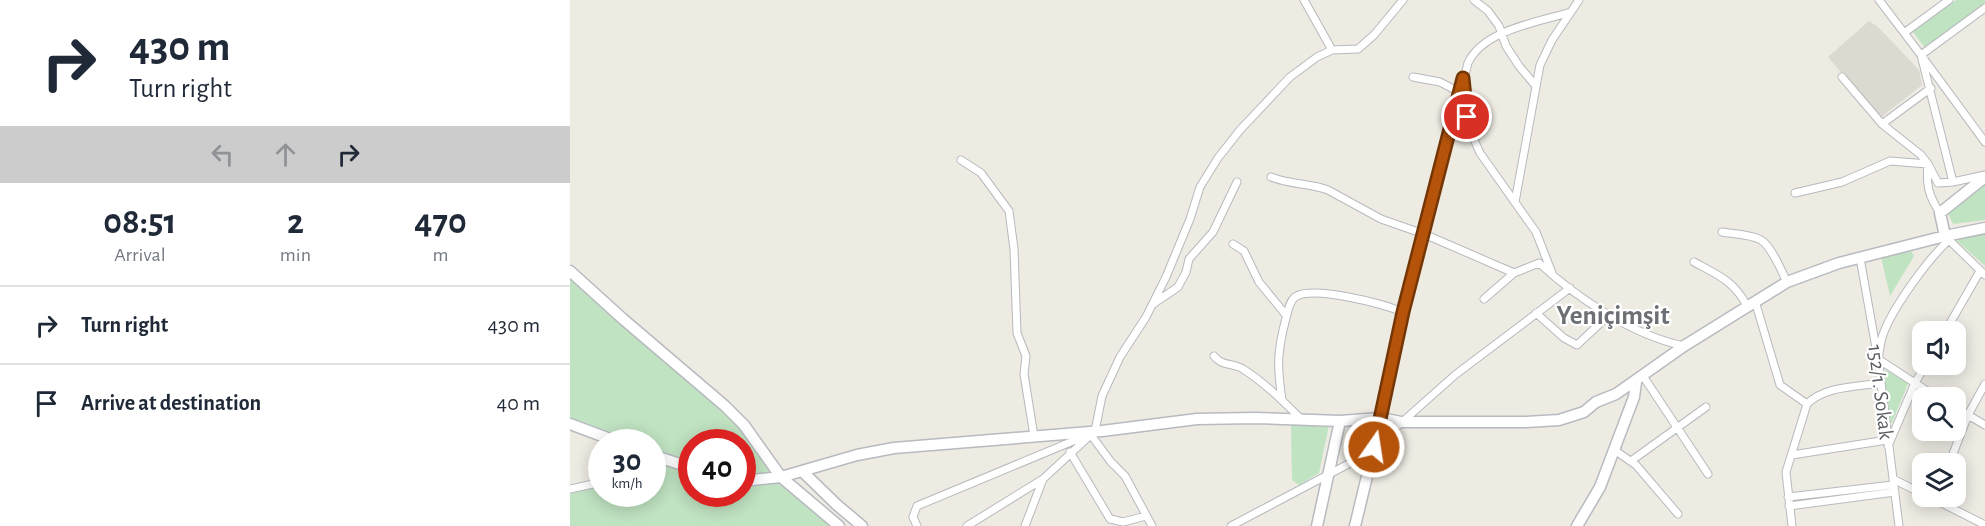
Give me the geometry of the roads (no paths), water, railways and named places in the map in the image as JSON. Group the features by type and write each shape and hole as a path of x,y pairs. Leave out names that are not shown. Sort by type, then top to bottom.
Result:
{"street":[{"path":"1304,0 1332,50"},
{"path":"967,526 1043,479 1093,433 1102,396 1120,357 1151,306 1190,219 1200,187 1218,158 1240,130 1290,77 1317,57 1332,50 1358,49 1374,35 1403,0"},
{"path":"1474,0 1488,11 1499,26 1506,46 1535,85"},
{"path":"1515,201 1540,65 1552,40 1579,0"},
{"path":"1879,0 1985,142"},
{"path":"1904,33 1949,0"},
{"path":"1921,55 1985,9"},
{"path":"1355,526 1403,312 1468,63 1476,49 1502,33 1571,12"},
{"path":"1921,55 1953,182"},
{"path":"1413,76 1440,82 1459,92"},
{"path":"1842,76 1882,124 1921,155 1938,183 1985,176"},
{"path":"1463,78 1467,117 1473,139 1480,153 1536,232 1553,276"},
{"path":"1882,124 1930,88"},
{"path":"961,160 981,172 1009,211 1014,249 1017,333 1026,356 1024,374 1034,436"},
{"path":"1796,194 1842,182 1890,161 1928,164"},
{"path":"1928,164 1926,183 1933,203 1940,213 1947,238 1982,273 1952,321"},
{"path":"1940,213 1985,176"},
{"path":"1271,177 1328,190 1381,219 1424,234 1514,273"},
{"path":"1151,306 1178,287 1186,273 1189,259 1213,232 1237,182"},
{"path":"756,480 781,477 857,455 894,448 1093,433 1197,419 1340,421 1381,418 1401,422 1526,423 1559,420 1584,412 1596,402 1616,394 1684,346 1787,282 1860,258 1985,228"},
{"path":"1722,232 1761,240 1778,262 1787,282"},
{"path":"1921,387 1878,359 1883,333 1898,307 1947,238"},
{"path":"1233,244 1244,251 1259,282 1286,315"},
{"name":"152/1. Sokak","path":"1860,258 1878,359 1899,526"},
{"path":"1484,299 1514,273 1539,262 1553,276 1609,315 1623,323 1684,346"},
{"path":"1694,262 1729,280 1751,303 1780,385 1806,404"},
{"path":"570,271 730,411 744,425 781,477 838,526"},
{"path":"1232,526 1356,460 1374,447 1455,375 1570,288"},
{"path":"1282,400 1278,349 1286,315 1292,301 1300,295 1326,294 1365,299 1403,312"},
{"path":"1536,314 1564,338 1577,345 1609,315"},
{"path":"1214,356 1219,363 1241,368 1282,400 1302,420"},
{"path":"1792,455 1888,443 1920,375"},
{"path":"1640,379 1677,427 1708,474"},
{"path":"1577,526 1600,487 1640,379"},
{"path":"1792,526 1786,472 1806,404 1826,391 1881,383"},
{"path":"1953,453 1968,415 1985,384"},
{"path":"1630,461 1706,406"},
{"path":"1968,415 1985,425"},
{"path":"1317,526 1340,421"},
{"path":"570,424 588,431"},
{"path":"1093,433 1111,462 1125,476 1152,526"},
{"path":"917,526 913,518 917,506 1093,433"},
{"path":"1613,449 1630,461 1656,487 1678,514"},
{"path":"1071,452 1110,519 1123,522 1146,516"},
{"path":"667,460 678,464"},
{"path":"802,471 862,526"},
{"path":"1025,526 1043,479"},
{"path":"570,489 588,485"},
{"path":"1788,497 1894,485 1912,491"},
{"path":"1789,506 1894,485"},
{"path":"1950,507 1985,525"}],"district":[{"name":"Yeniçimşit","path":"1613,315"}]}
